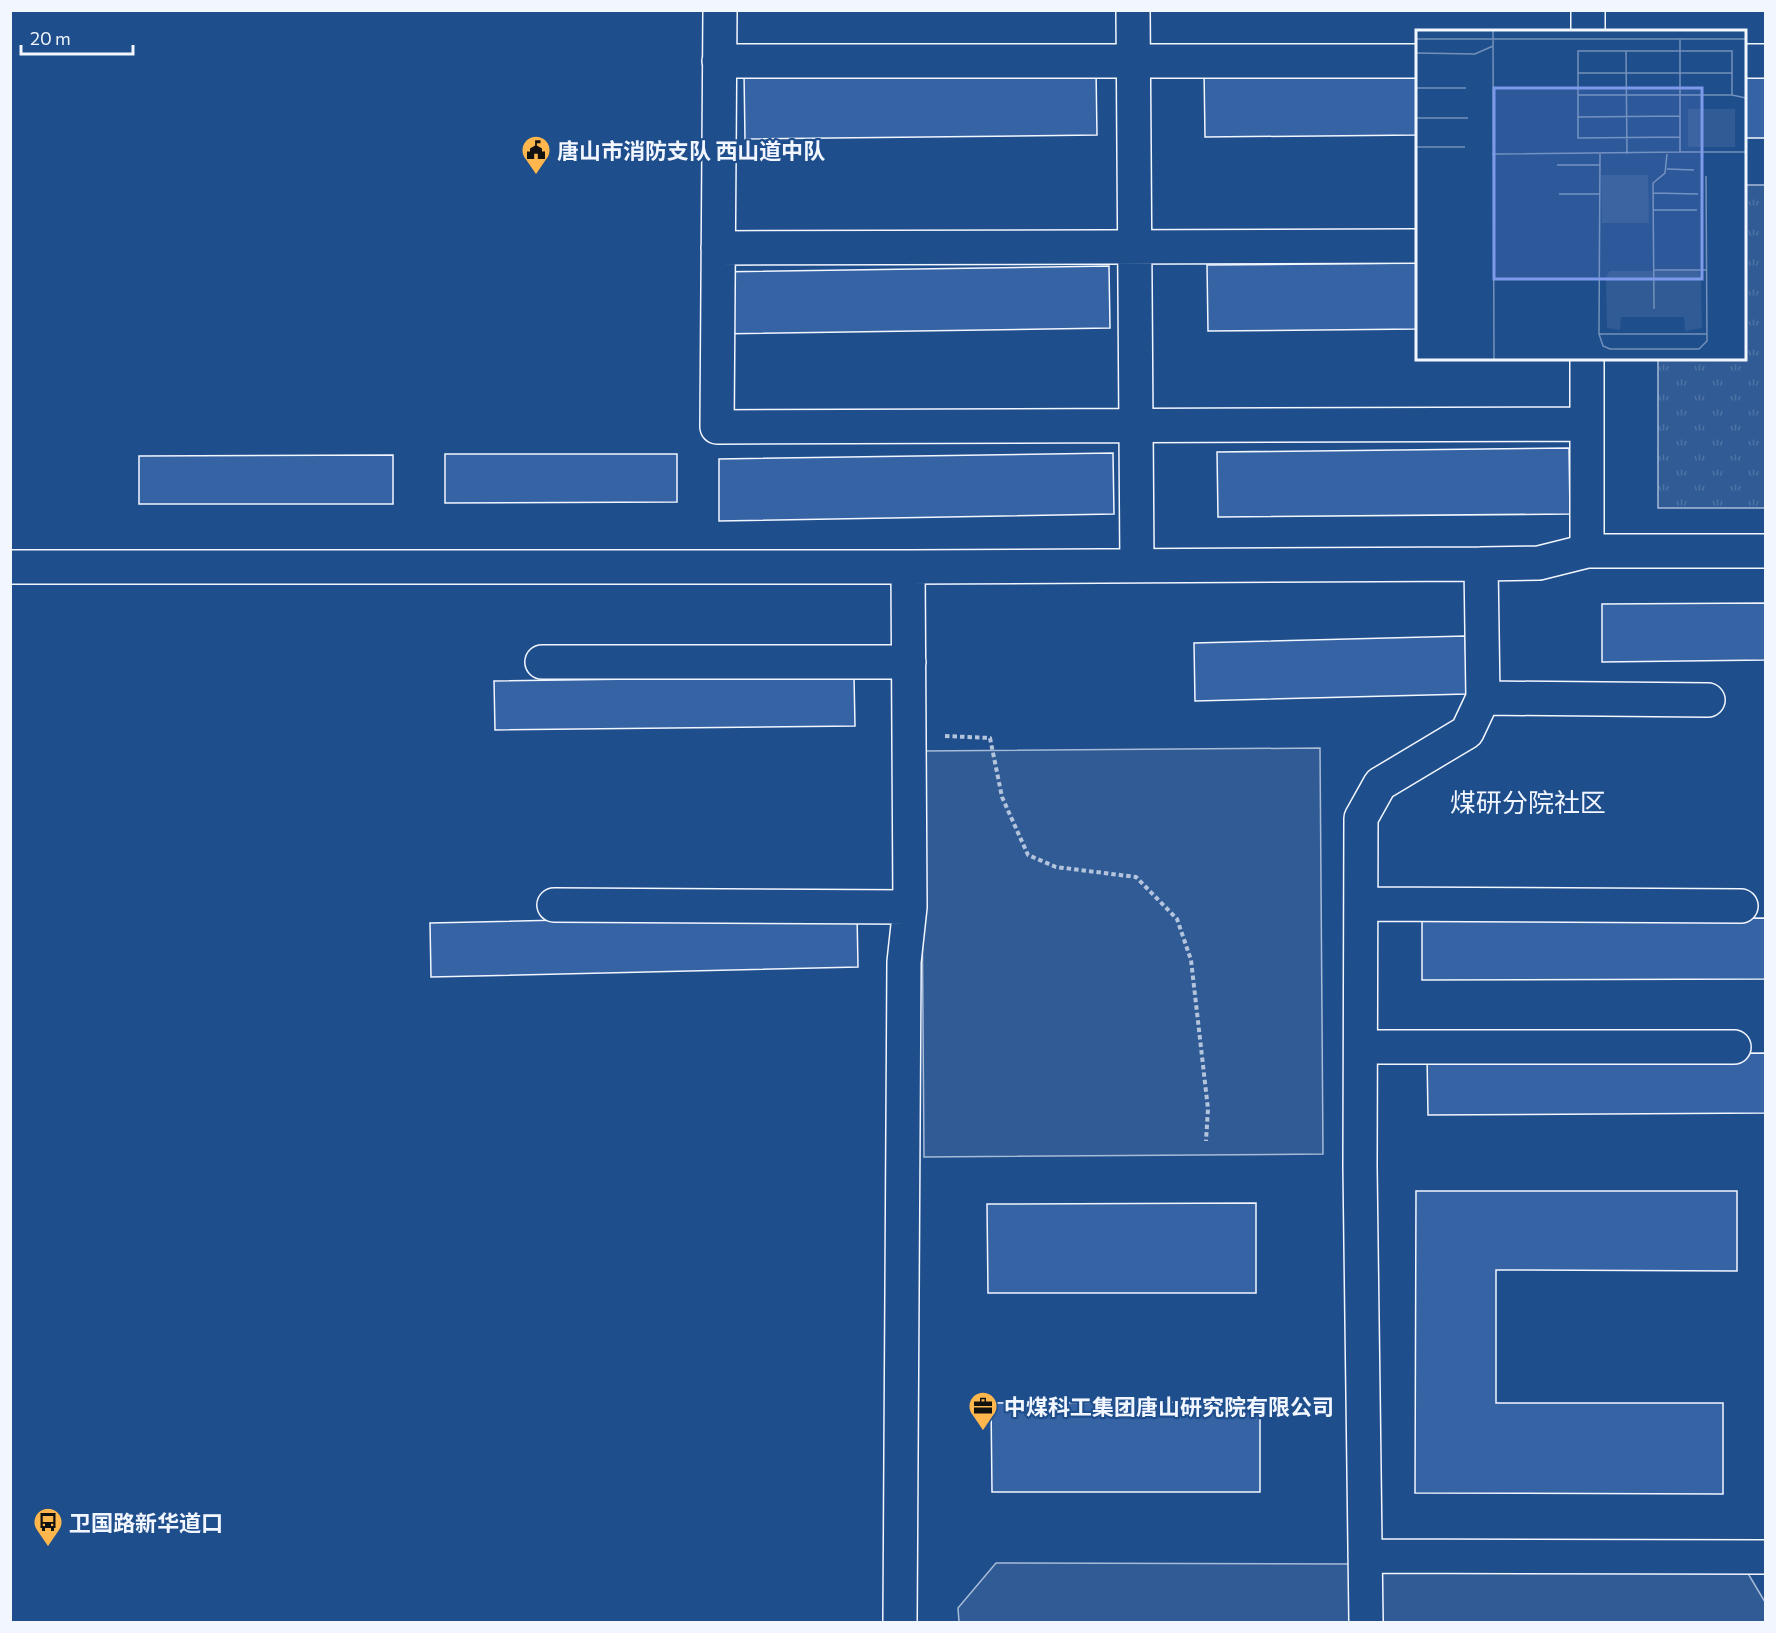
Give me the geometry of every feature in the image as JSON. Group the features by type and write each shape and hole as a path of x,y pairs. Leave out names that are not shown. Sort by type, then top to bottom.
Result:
{"street":[{"path":"720,10 717,427 1587,424"},
{"path":"1133,10 1137,566"},
{"path":"1588,10 1588,30"},
{"path":"720,61 1416,61"},
{"path":"1746,61 1766,61"},
{"path":"718,248 1416,246"},
{"path":"1587,360 1587,551"},
{"path":"10,567 908,567 1481,564 1539,563 1587,551 1766,551"},
{"path":"1365,1623 1361,818 1380,784 1467,732 1483,698 1481,564"},
{"path":"900,1623 904,962 910,907 908,567"},
{"path":"542,662 909,662"},
{"path":"1483,698 1708,700"},
{"path":"1361,904 1741,906"},
{"path":"554,905 910,907"},
{"path":"1361,1047 1734,1047"},
{"path":"1365,1556 1766,1557"}],"path":[{"path":"909,733 990,738 1002,796 1028,855 1056,867 1136,877 1177,919 1191,960 1208,1109 1206,1141"}],"shaded area":[{"path":"1320,748 1323,1154 924,1157 921,751"},
{"path":"996,1563 1743,1565 1765,1602 1766,1622 959,1622 958,1608"}],"green space":[{"path":"1746,185 1765,185 1765,508 1658,508 1658,360 1746,360"}],"building":[{"path":"1416,69 1416,135 1205,137 1204,71"},
{"path":"1096,70 1097,135 745,139 744,73"},
{"path":"1746,72 1766,72 1766,138 1746,138"},
{"path":"1416,263 1416,329 1208,331 1207,265"},
{"path":"1109,266 1110,328 715,334 714,272"},
{"path":"1569,448 1570,514 1218,517 1217,452"},
{"path":"1113,453 1114,514 719,521 719,459"},
{"path":"445,454 677,454 677,502 445,503"},
{"path":"393,455 393,504 139,504 139,456"},
{"path":"1766,603 1766,660 1602,662 1602,604"},
{"path":"1465,636 1467,694 1195,701 1194,643"},
{"path":"854,676 855,726 495,730 494,681"},
{"path":"857,913 858,967 431,977 430,923"},
{"path":"1766,918 1766,979 1422,980 1422,920"},
{"path":"1766,1053 1766,1113 1428,1115 1427,1055"},
{"path":"1416,1191 1737,1191 1737,1271 1496,1270 1496,1403 1723,1403 1723,1494 1415,1493"},
{"path":"1256,1203 1256,1293 988,1293 987,1204"},
{"path":"1260,1402 1260,1492 992,1492 991,1403"}],"place":[{"name":"唐山市消防支队 西山道中队","path":"536,176"},
{"name":"中煤科工集团唐山研究院有限公司","path":"983,1432"},
{"name":"卫国路新华道口","path":"48,1548"}],"district":[{"name":"煤研分院社区","path":"1528,801"}]}
